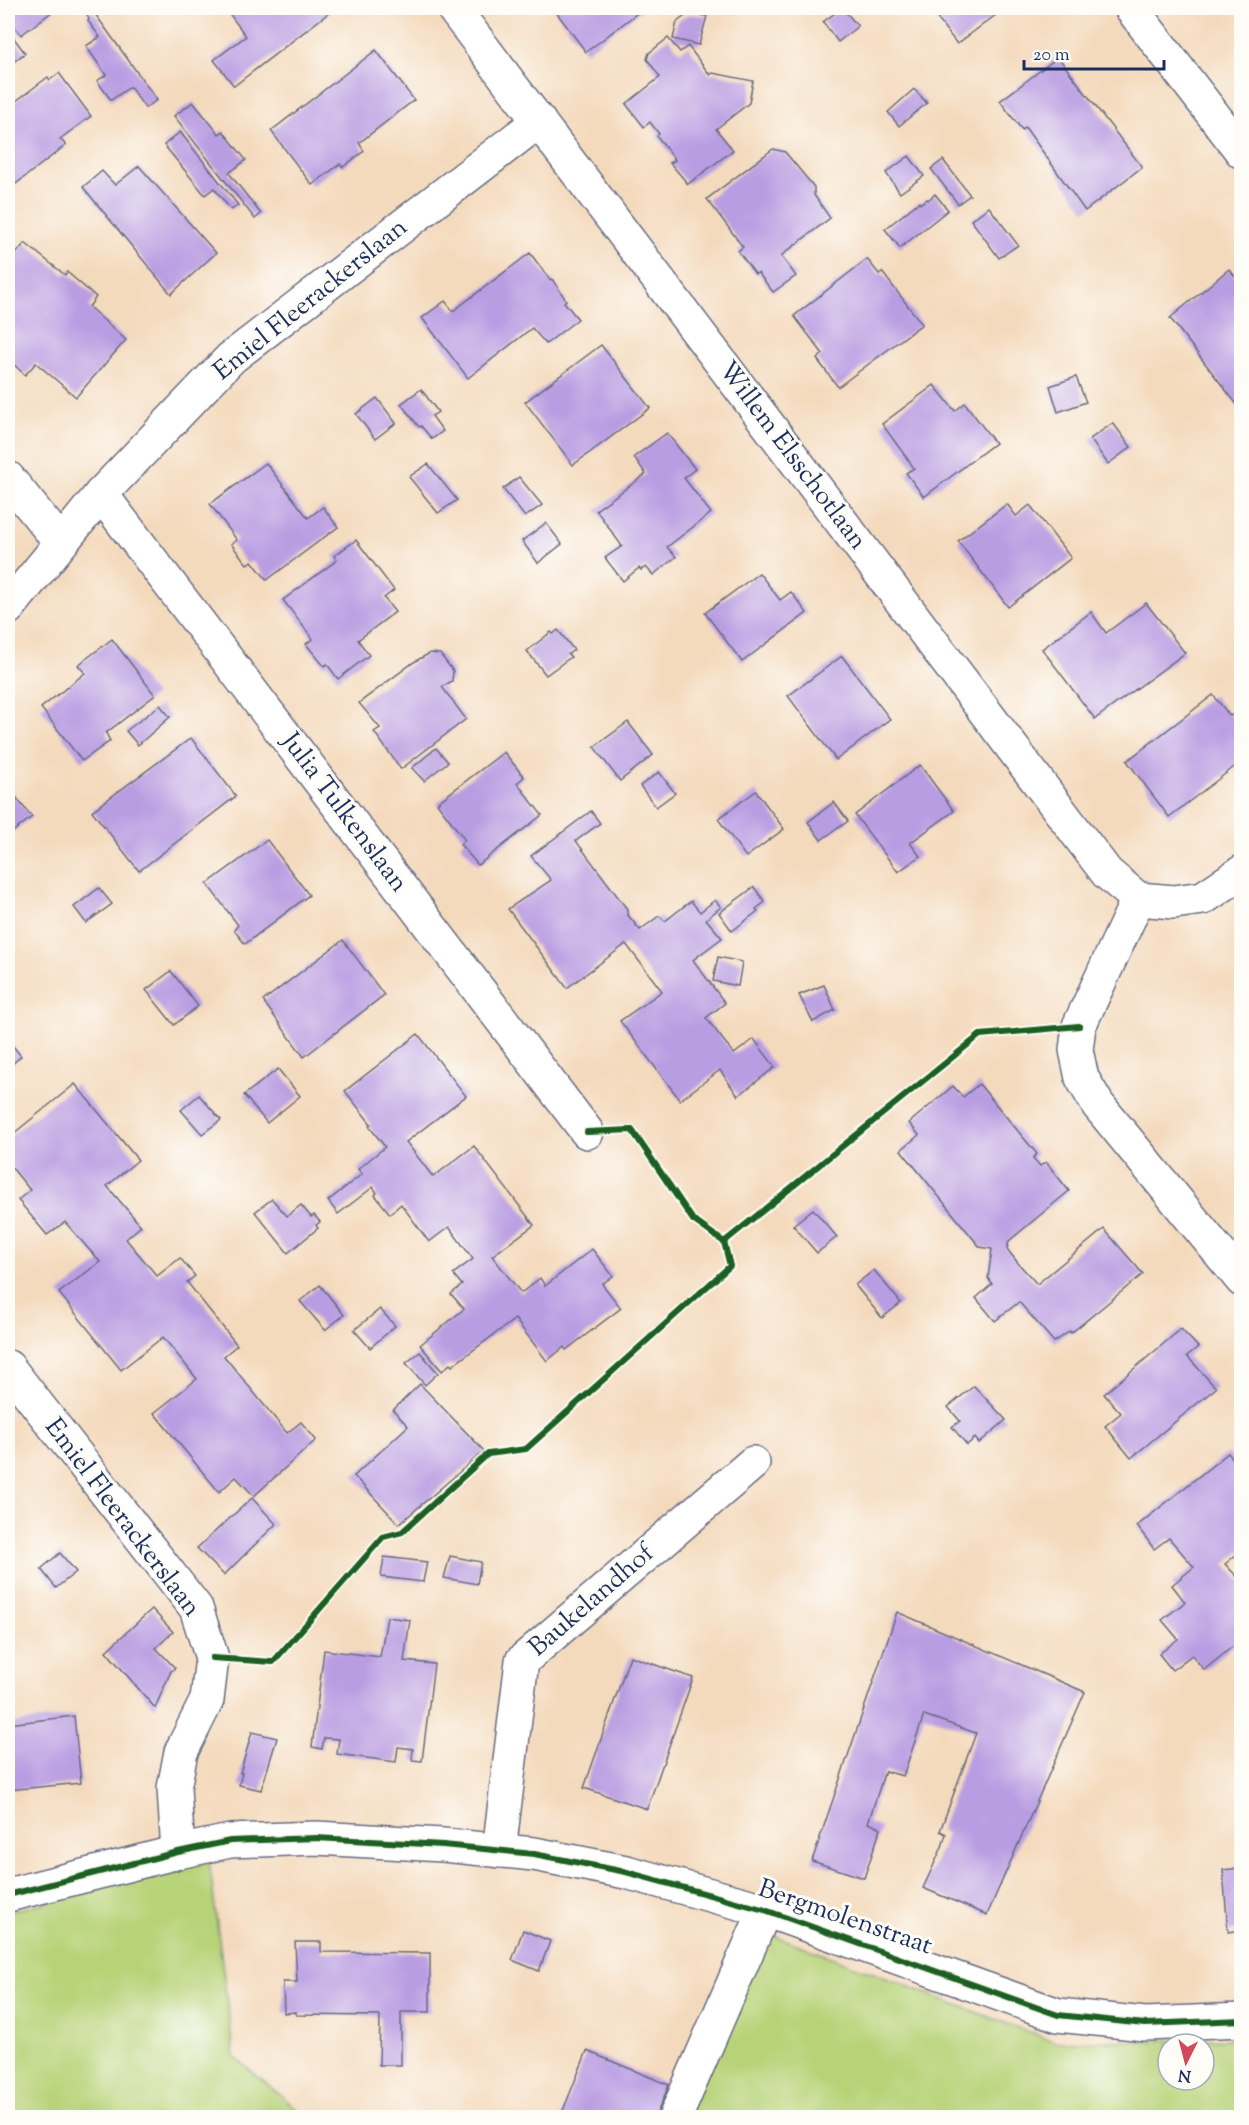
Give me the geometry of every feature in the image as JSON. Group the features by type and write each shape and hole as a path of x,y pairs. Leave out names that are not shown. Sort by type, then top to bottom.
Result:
{"street":[{"name":"Willem Elsschotlaan","path":"453,8 1107,873 1138,898"},
{"path":"1131,8 1242,152"},
{"name":"Emiel Fleerackerslaan","path":"8,608 101,494 231,358 539,121"},
{"path":"8,478 61,543"},
{"name":"Julia Tulkenslaan","path":"101,494 587,1132"},
{"path":"1242,872 1203,898 1174,902 1138,898 1079,1026 1076,1050 1082,1078 1098,1105 1242,1280"},
{"name":"Emiel Fleerackerslaan","path":"8,1366 196,1608 212,1658 207,1700 181,1752 174,1788 178,1852"},
{"name":"Baukelandhof","path":"499,1851 522,1661 753,1463"},
{"name":"Bergmolenstraat","path":"8,1895 230,1841 316,1838 443,1845 534,1854 626,1872 765,1910 1058,2015 1145,2024 1242,2020"},
{"path":"675,2118 765,1910"}],"green space":[{"path":"209,1861 234,2057 307,2117 8,2118 8,1912"},
{"path":"762,1931 1055,2042 1156,2040 1156,2092 1216,2092 1216,2039 1241,2039 1241,2117 685,2118"}],"building":[{"path":"8,8 57,8 21,35 8,18"},
{"path":"225,8 335,8 234,86 214,60 246,36"},
{"path":"553,8 644,8 586,52"},
{"path":"842,8 858,26 838,42 823,22"},
{"path":"929,8 1005,8 957,44"},
{"path":"93,11 157,100 145,108 130,87 111,100 97,81 106,75 86,46 100,37 88,21 87,15"},
{"path":"688,14 707,16 699,45 673,39 677,22"},
{"path":"8,30 25,53 8,66"},
{"path":"668,38 680,52 688,46 710,75 713,73 753,81 749,103 716,129 733,150 688,184 670,163 675,160 657,136 659,134 650,122 644,127 626,104 660,77 647,59 649,53"},
{"path":"376,50 414,100 359,143 364,151 343,167 340,164 312,185 271,131"},
{"path":"1058,57 1142,167 1085,211 1025,127 1022,130 1000,101"},
{"path":"59,73 91,116 60,139 66,145 8,190 8,107 48,77 50,80"},
{"path":"914,89 927,103 899,126 888,112"},
{"path":"193,102 219,134 223,131 246,160 229,173 261,214 255,219 174,116"},
{"path":"180,132 238,205 231,210 214,188 205,195 164,145"},
{"path":"773,149 785,152 814,187 814,195 830,218 781,256 796,276 773,292 758,273 755,274 738,251 743,247 707,199"},
{"path":"909,156 924,176 900,193 886,173"},
{"path":"943,160 970,195 958,204 931,169"},
{"path":"139,166 216,253 171,294 83,187 102,171 115,185"},
{"path":"935,194 948,210 900,248 885,229 919,202 920,204 928,200"},
{"path":"989,207 1018,245 999,258 971,220"},
{"path":"25,243 65,275 67,272 96,297 89,307 126,340 76,397 36,363 25,375 8,359 8,263"},
{"path":"530,253 550,280 552,279 566,300 564,302 578,319 546,344 532,328 468,378 422,318 445,301 453,311"},
{"path":"867,259 879,274 882,272 922,324 838,387 817,359 823,354 794,316"},
{"path":"1229,269 1242,285 1242,411 1170,318"},
{"path":"601,345 650,408 573,465 525,402"},
{"path":"1076,377 1086,402 1058,412 1050,386"},
{"path":"934,385 955,411 965,403 995,443 924,497 906,473 914,468 882,424"},
{"path":"421,389 438,412 432,416 443,431 432,439 401,404"},
{"path":"377,398 396,423 375,439 356,414"},
{"path":"1113,423 1131,447 1108,464 1090,439"},
{"path":"667,433 695,469 684,478 711,513 667,547 676,557 653,575 646,567 641,570 639,568 623,581 605,558 622,546 596,510 646,474 634,457"},
{"path":"266,463 308,518 323,507 338,527 267,580 252,561 247,564 231,544 237,540 210,504"},
{"path":"428,464 457,500 438,513 409,477"},
{"path":"519,477 542,505 525,517 503,489"},
{"path":"1007,504 1016,516 1030,505 1071,558 1008,607 958,541"},
{"path":"546,523 562,544 538,563 522,541"},
{"path":"356,540 394,590 384,598 395,612 358,640 369,655 338,679 327,664 324,666 306,644 313,639 283,600 337,560 334,556"},
{"path":"759,573 780,600 791,592 807,613 742,662 705,613"},
{"path":"1146,603 1185,653 1095,719 1042,649 1091,612 1106,633"},
{"path":"558,630 574,650 568,654 571,657 546,675 527,651 551,632 553,634"},
{"path":"112,639 155,695 106,733 110,741 82,761 41,708 85,673 78,665"},
{"path":"430,653 440,654 453,671 452,681 442,687 466,719 401,769 374,732 380,728 359,703 414,662"},
{"path":"842,656 890,719 836,760 788,696"},
{"path":"1213,695 1230,716 1242,708 1242,761 1169,817 1127,761"},
{"path":"160,705 170,717 138,745 126,731"},
{"path":"628,722 653,755 620,781 594,747"},
{"path":"191,738 236,796 139,871 92,811"},
{"path":"436,748 448,762 424,781 412,768"},
{"path":"504,752 524,777 517,783 542,815 478,865 460,844 465,840 437,803"},
{"path":"920,765 954,811 910,843 920,856 898,872 855,815"},
{"path":"659,772 675,793 656,807 640,786"},
{"path":"10,790 32,817 10,834 8,830 8,792"},
{"path":"756,791 784,829 746,857 718,819"},
{"path":"834,802 848,821 821,840 808,822"},
{"path":"591,811 600,823 576,841 640,930 659,916 665,921 691,901 700,912 715,900 721,907 706,919 722,938 693,960 725,1003 706,1018 734,1054 754,1039 775,1067 738,1096 720,1070 680,1100 620,1021 662,991 626,944 567,988 508,909 551,880 531,856"},
{"path":"267,840 309,895 245,944 234,930 238,925 207,884"},
{"path":"754,887 765,902 756,909 758,911 732,931 719,913"},
{"path":"99,888 112,904 86,923 74,907"},
{"path":"343,940 384,995 304,1057 263,1001"},
{"path":"718,957 742,962 738,986 713,981"},
{"path":"171,971 198,1006 174,1025 146,990"},
{"path":"824,985 835,1010 813,1022 799,995"},
{"path":"418,1034 466,1096 406,1142 433,1177 474,1146 534,1225 492,1256 521,1293 540,1278 545,1286 592,1249 613,1276 602,1284 621,1308 566,1350 564,1347 547,1361 515,1319 442,1371 420,1345 464,1309 451,1294 462,1285 453,1274 473,1259 449,1227 429,1242 401,1204 390,1214 375,1195 377,1193 373,1187 338,1214 328,1201 362,1174 358,1169 385,1147 369,1126 371,1124 345,1091"},
{"path":"8,1040 21,1056 8,1068"},
{"path":"278,1069 300,1096 267,1123 244,1095"},
{"path":"75,1084 138,1160 107,1186 141,1226 126,1239 157,1276 180,1258 195,1276 187,1282 237,1345 224,1356 287,1433 301,1422 316,1440 254,1496 236,1477 219,1492 154,1413 197,1379 163,1337 121,1370 59,1293 100,1262 65,1222 47,1235 18,1200 30,1190 8,1163 8,1138"},
{"path":"979,1084 1037,1154 1033,1158 1040,1166 1046,1162 1069,1191 1009,1241 1007,1249 1018,1263 1037,1284 1104,1229 1143,1274 1071,1333 1070,1331 1054,1342 1019,1302 995,1321 976,1298 992,1284 988,1278 992,1249 980,1247 901,1150 919,1135 909,1123 953,1086 963,1097"},
{"path":"199,1095 221,1120 202,1134 181,1110"},
{"path":"272,1199 287,1216 301,1205 311,1217 314,1215 320,1222 316,1225 318,1228 288,1253 255,1212"},
{"path":"813,1209 837,1237 817,1253 793,1225"},
{"path":"874,1270 901,1303 882,1318 855,1285"},
{"path":"320,1285 344,1315 325,1330 300,1301"},
{"path":"380,1309 395,1326 370,1348 354,1330"},
{"path":"1181,1329 1198,1347 1187,1356 1216,1388 1131,1458 1105,1426 1121,1413 1104,1394"},
{"path":"420,1352 438,1373 425,1385 406,1363"},
{"path":"420,1384 484,1451 399,1524 354,1476 408,1426 393,1410"},
{"path":"974,1386 1006,1420 979,1443 975,1438 967,1445 952,1427 960,1421 948,1407"},
{"path":"1228,1453 1242,1469 1242,1550 1225,1564 1242,1582 1242,1639 1204,1670 1192,1655 1172,1670 1159,1654 1178,1639 1162,1620 1185,1602 1172,1585 1194,1567 1169,1538 1154,1549 1137,1526"},
{"path":"252,1498 276,1524 224,1575 197,1548"},
{"path":"60,1553 76,1572 56,1588 41,1569"},
{"path":"450,1556 481,1562 477,1584 444,1578"},
{"path":"384,1557 427,1562 423,1582 381,1577"},
{"path":"152,1609 173,1632 156,1648 175,1668 171,1671 155,1708 106,1651"},
{"path":"897,1612 1085,1692 987,1915 923,1888 942,1847 946,1834 940,1831 976,1733 924,1715 903,1776 885,1771 868,1823 881,1828 864,1878 812,1861"},
{"path":"387,1617 410,1620 404,1661 434,1664 422,1761 412,1760 413,1749 398,1747 396,1762 337,1754 339,1739 324,1738 322,1749 312,1747 324,1650 380,1657"},
{"path":"630,1656 693,1678 647,1809 584,1788"},
{"path":"74,1716 81,1783 8,1790 8,1724"},
{"path":"252,1732 277,1738 261,1790 239,1785 242,1773 240,1773"},
{"path":"1242,1868 1242,1930 1228,1932 1223,1870"},
{"path":"523,1930 550,1941 539,1971 512,1960"},
{"path":"295,1942 321,1942 321,1952 430,1953 430,2012 401,2012 401,2065 379,2065 380,2016 284,2013 283,1982 297,1982"},
{"path":"587,2051 669,2085 655,2118 560,2118"},
{"path":"463,2109 494,2117 494,2118 461,2118"}],"cycle path":[{"path":"212,1658 273,1662 383,1537 402,1532 488,1454 526,1449 730,1266 724,1242 980,1035 1079,1026"},
{"path":"587,1132 632,1130 693,1220 724,1242"},
{"path":"8,1895 230,1841 316,1838 443,1845 534,1854 626,1872 765,1910 1058,2015 1145,2024 1242,2020"}]}
